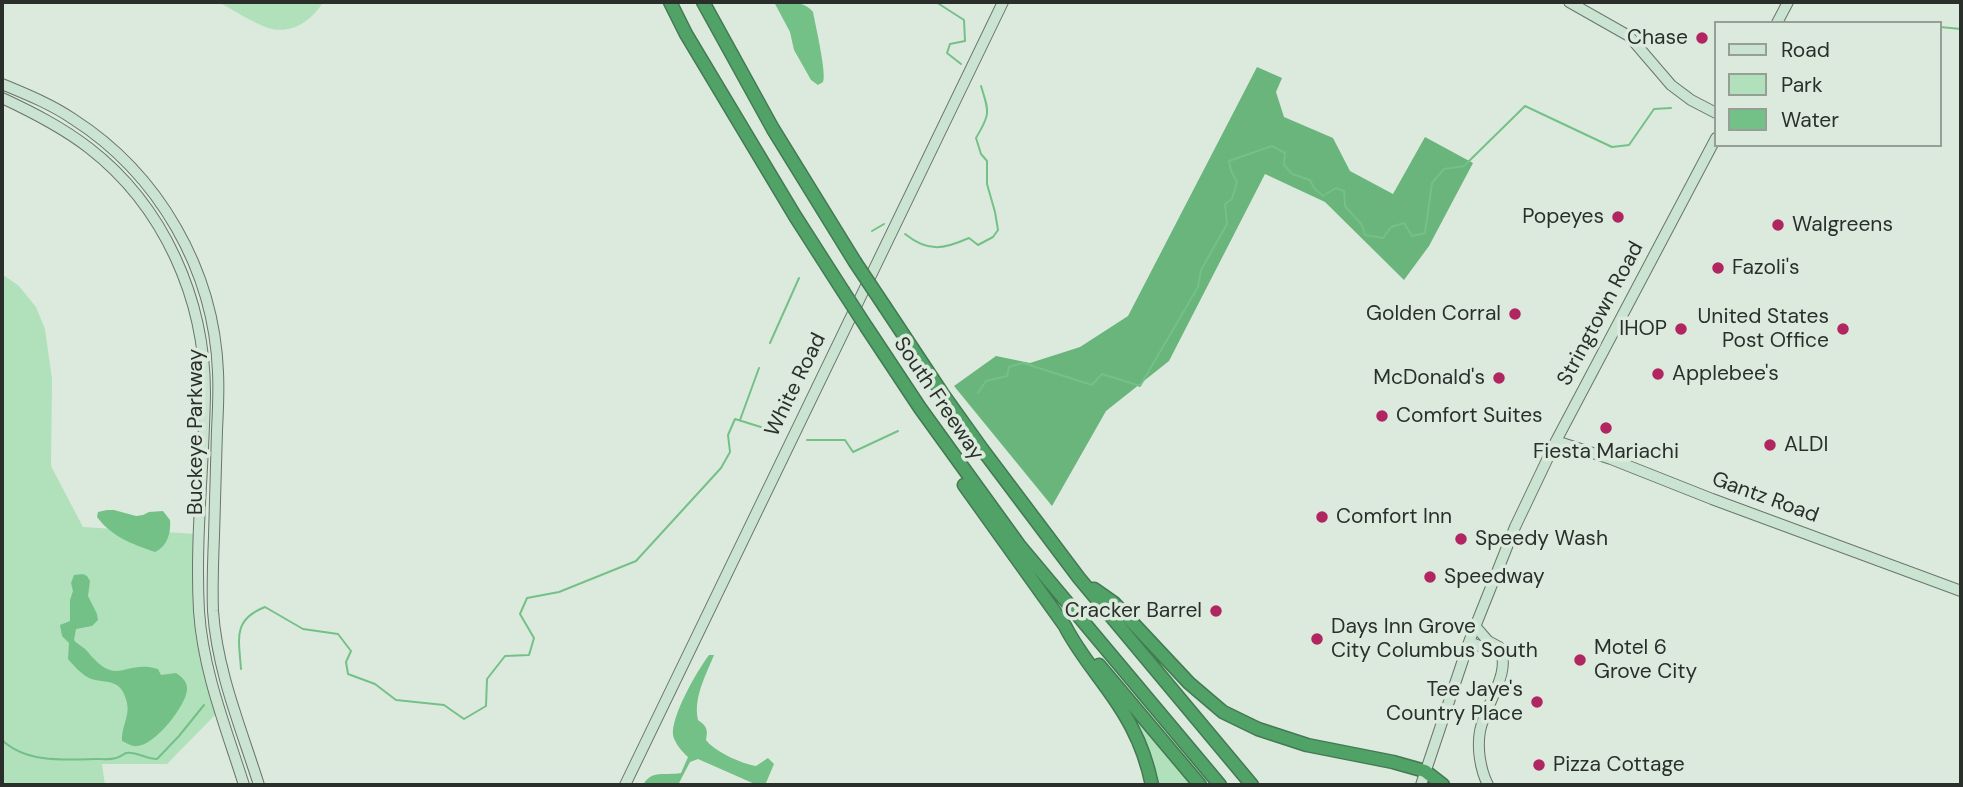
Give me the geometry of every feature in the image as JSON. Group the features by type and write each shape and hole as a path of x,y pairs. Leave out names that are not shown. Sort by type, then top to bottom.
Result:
{"highway":[{"name":"South Freeway","path":"670,2 686,34 781,193 958,463 1019,545 1220,785"},
{"name":"South Freeway","path":"703,2 773,128 855,262 942,393 1079,578 1252,785"},
{"path":"958,463 962,482 1065,626 1073,642 1132,726 1152,785"},
{"path":"1079,578 1114,603 1189,683 1223,712 1258,729 1307,745 1425,771 1443,785"},
{"path":"1065,626 1078,638 1200,785"}],"street":[{"name":"White Road","path":"625,785 1003,2"},
{"path":"1569,2 1629,36 1671,85 1714,112"},
{"path":"1778,21 1788,2"},
{"name":"Buckeye Parkway","path":"2,84 28,94 70,117 117,153 139,176 167,213 196,268 212,323 218,371 213,584 216,635 226,680 259,785"},
{"name":"Buckeye Parkway","path":"2,98 72,135 119,174 163,233 191,295 200,335 204,371 199,584 202,637 212,682 244,785"},
{"name":"Stringtown Road","path":"1420,785 1469,642 1510,536 1556,441 1714,142"},
{"name":"Gantz Road","path":"1556,441 1611,459 1961,591"},
{"path":"1475,626 1488,641 1499,647 1503,655 1503,670 1480,731 1482,767 1488,785"},
{"path":"1469,642 1503,655"}],"green space":[{"path":"218,2 323,2 313,15 300,25 277,30 255,23"},
{"path":"2,274 19,286 36,307 45,329 52,379 51,466 83,527 197,534 194,594 217,713 167,764 102,764 105,785 2,785"},
{"path":"1138,724 1142,724 1194,785 1157,785 1136,730"}],"shaded area":[{"path":"1257,67 1282,78 1276,92 1284,117 1333,138 1350,171 1393,194 1425,137 1473,163 1429,246 1404,280 1325,202 1265,174 1169,361 1106,411 1052,506 954,386 996,356 1030,363 1080,347 1128,316"}],"water":[{"path":"774,2 800,4 813,12 824,77 823,82 818,85 811,80 794,50 790,32"},
{"path":"107,510 136,516 163,511 170,520 166,542 155,552 123,539 109,530 97,517 98,512"},
{"path":"83,574 90,581 88,596 98,620 92,626 76,629 74,640 106,668 114,671 136,667 158,669 161,675 176,673 187,685 185,697 175,715 160,733 144,744 133,746 122,741 128,708 121,689 112,683 89,678 68,659 69,643 62,636 60,625 70,621 73,591 71,583 74,575"},
{"path":"709,655 714,655 697,703 698,720 706,728 706,740 722,753 750,765 756,766 768,758 774,764 766,783 757,785 698,759 690,762 678,785 643,785 654,775 681,773 688,757 675,741 673,727 686,694"}],"waterway":[{"path":"936,2 964,20 965,41 950,44 947,53 961,64"},
{"path":"1942,27 1961,29"},
{"path":"905,234 929,247 944,247 969,238 978,245 993,237 998,230 987,184 987,161 981,154 976,138 987,112 981,86"},
{"path":"978,393 986,381 1007,376 1009,367 1023,363 1092,385 1102,374 1140,386 1198,287 1201,270 1227,224 1225,204 1232,199 1237,182 1229,161 1272,146 1285,153 1284,165 1292,174 1310,180 1323,196 1336,188 1344,191 1345,206 1362,225 1365,235 1383,238 1391,227 1404,223 1412,236 1425,233 1432,183 1444,169 1464,166 1525,106 1612,147 1629,145 1654,109 1671,108"},
{"path":"872,231 884,224"},
{"path":"770,343 799,278"},
{"path":"740,420 759,368"},
{"path":"241,669 239,640 242,624 254,612 265,607 303,629 338,634 351,651 346,662 348,674 375,684 396,700 444,705 464,719 486,706 487,679 505,656 529,655 534,638 520,614 527,598 559,592 636,561 721,468 730,452 728,435 735,419 777,432"},
{"path":"807,440 845,440 853,452 898,431"},
{"path":"2,740 22,753 46,758 108,759 130,753 157,759 204,705"}],"place":[{"name":"Chase","path":"1702,38"},
{"name":"Popeyes","path":"1618,217"},
{"name":"Walgreens","path":"1778,225"},
{"name":"Fazoli's","path":"1718,268"},
{"name":"Golden Corral","path":"1515,314"},
{"name":"IHOP","path":"1681,329"},
{"name":"United States Post Office","path":"1843,329"},
{"name":"Applebee's","path":"1658,374"},
{"name":"McDonald's","path":"1499,378"},
{"name":"Comfort Suites","path":"1382,416"},
{"name":"Fiesta Mariachi","path":"1606,428"},
{"name":"ALDI","path":"1770,445"},
{"name":"Comfort Inn","path":"1322,517"},
{"name":"Speedy Wash","path":"1461,539"},
{"name":"Speedway","path":"1430,577"},
{"name":"Cracker Barrel","path":"1216,611"},
{"name":"Days Inn Grove City Columbus South","path":"1317,639"},
{"name":"Motel 6 Grove City","path":"1580,660"},
{"name":"Tee Jaye's Country Place","path":"1537,702"},
{"name":"Pizza Cottage","path":"1539,765"}]}
